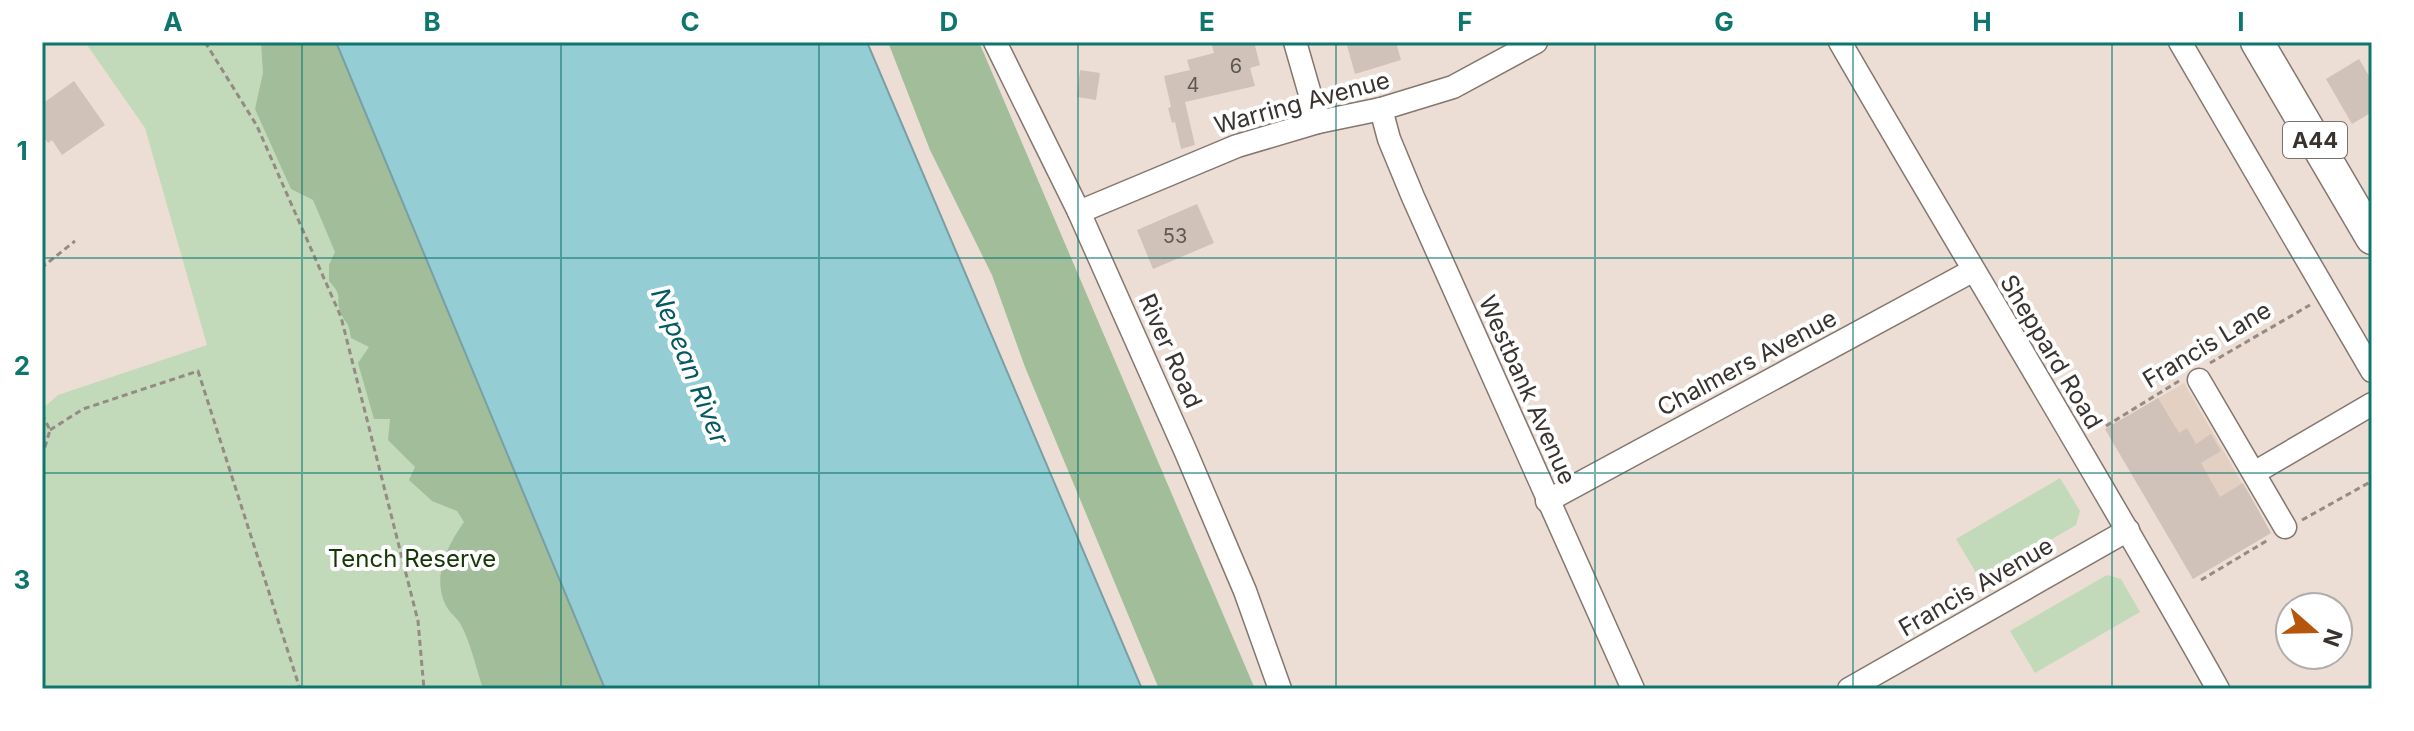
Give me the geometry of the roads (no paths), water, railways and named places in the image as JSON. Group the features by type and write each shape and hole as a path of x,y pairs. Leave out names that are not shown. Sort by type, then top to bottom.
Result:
{"highway":[{"name":"A44","path":"2257,42 2372,238"}],"street":[{"name":"River Road","path":"995,42 1079,212 1245,591 1280,689"},
{"path":"1295,42 1318,122"},
{"name":"Warring Avenue","path":"1079,212 1225,150 1453,87 1536,42"},
{"name":"Sheppard Road","path":"1840,42 1972,271 2128,530 2218,689"},
{"path":"2180,42 2372,371"},
{"name":"Westbank Avenue","path":"1381,109 1389,139 1413,197 1633,689"},
{"name":"Chalmers Avenue","path":"1547,501 1972,271"},
{"path":"2198,374 2285,527"},
{"path":"2254,473 2372,404"},
{"name":"Francis Avenue","path":"1849,689 2128,530"}],"water":[{"name":"Nepean River","path":"336,42 867,42 1142,689 605,689"}],"park label":[{"name":"Tench Reserve","path":"412,559"}]}
